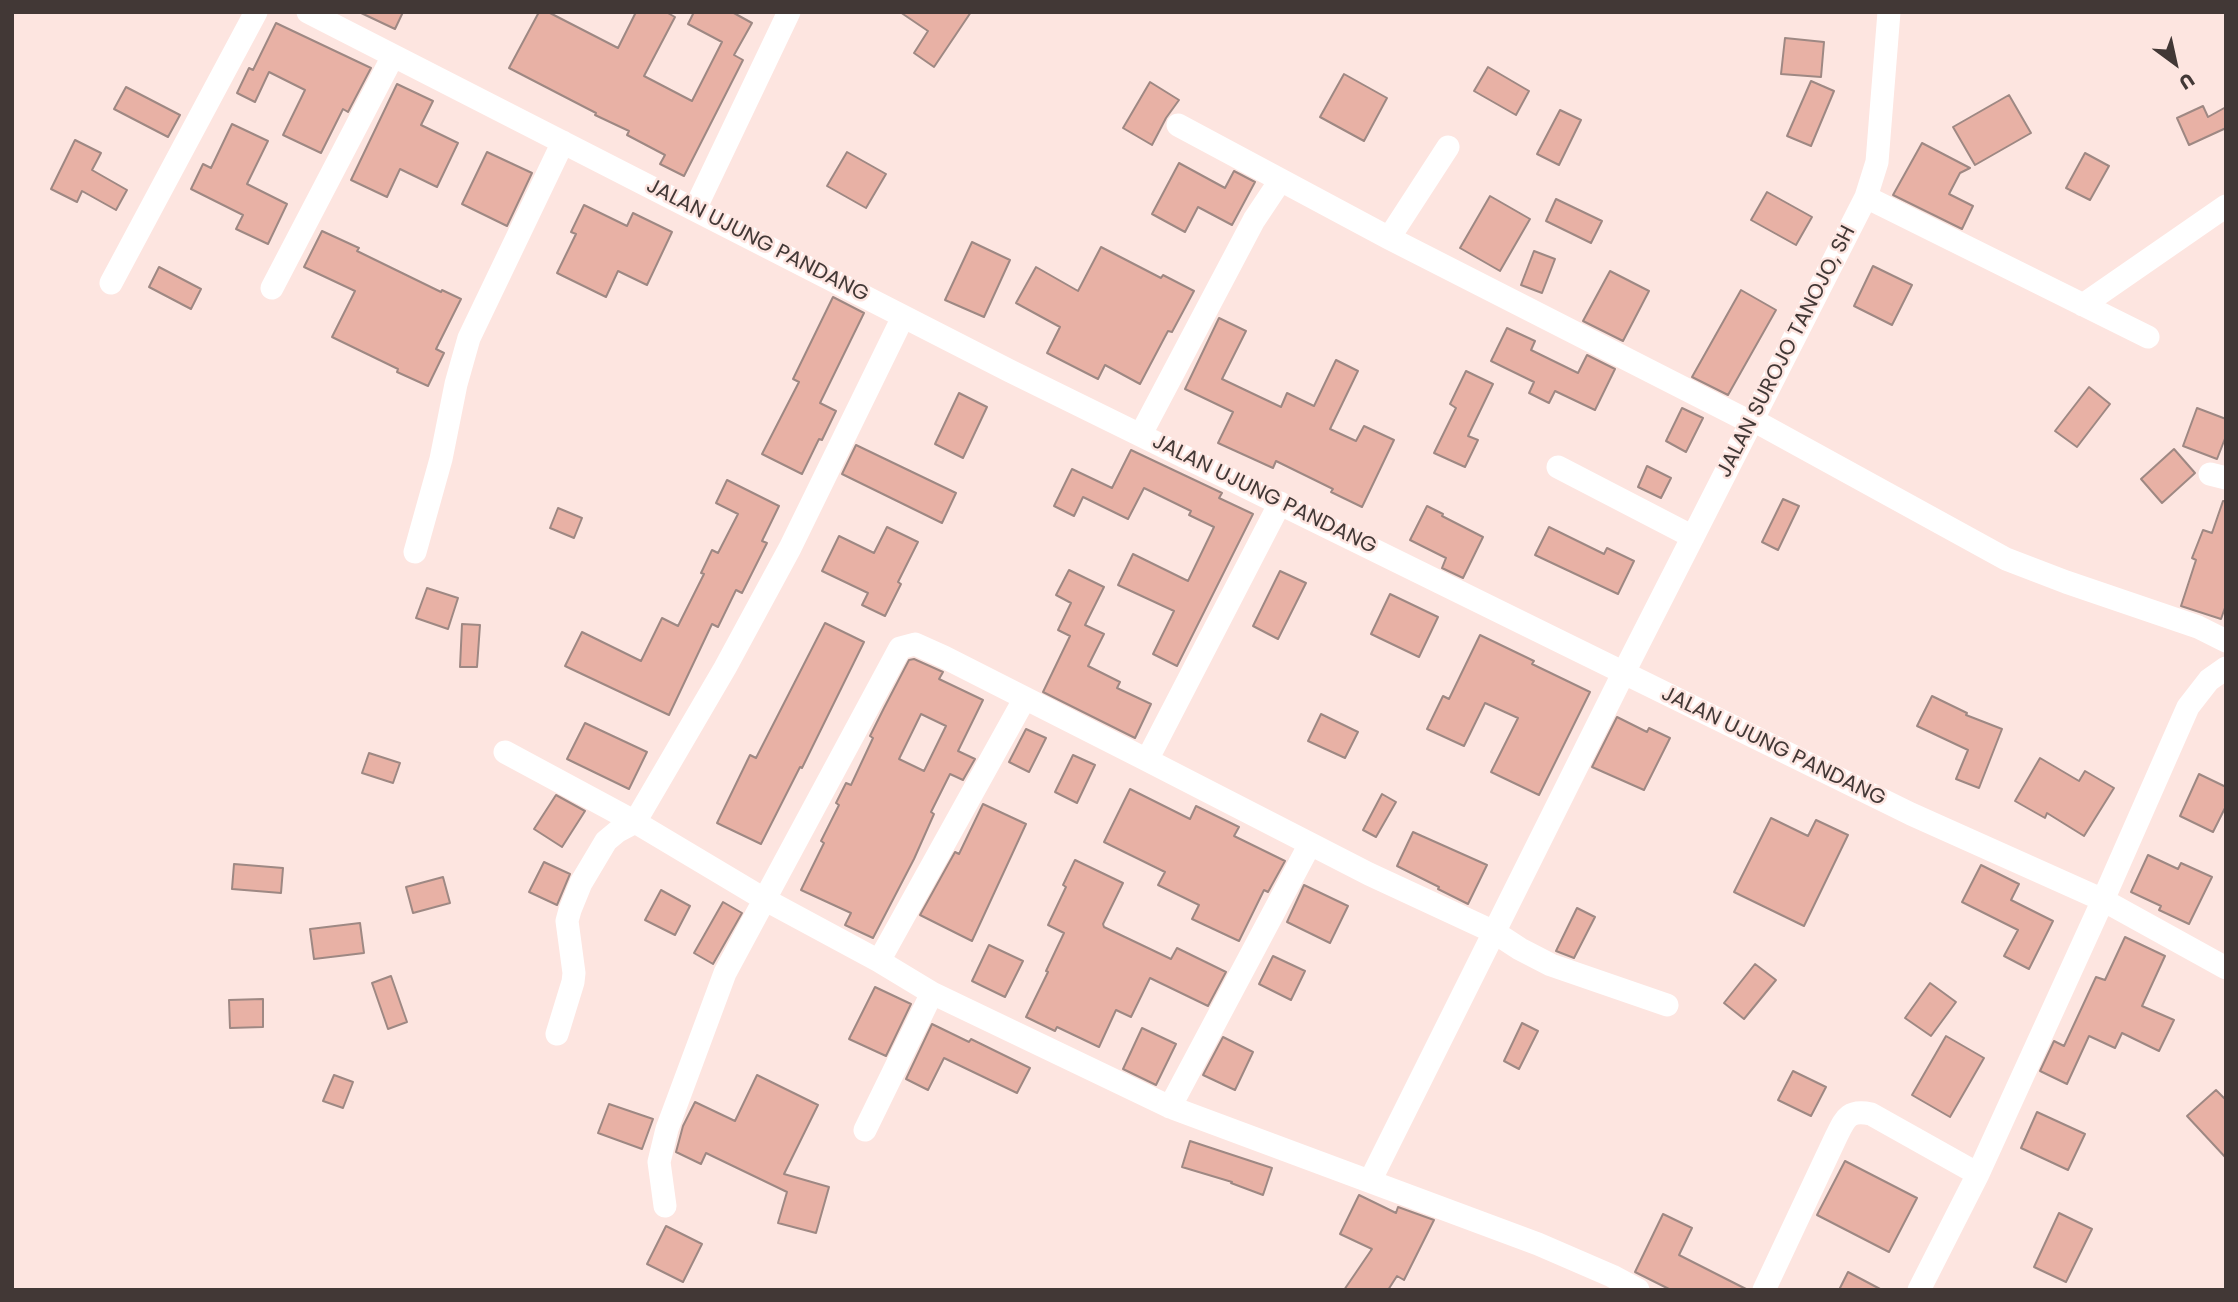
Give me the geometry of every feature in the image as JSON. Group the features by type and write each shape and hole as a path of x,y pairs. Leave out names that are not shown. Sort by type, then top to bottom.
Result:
{"street":[{"path":"111,283 256,12"},
{"name":"JALAN UJUNG PANDANG","path":"308,12 904,317 1623,674 1911,814 2103,900 2226,968"},
{"path":"695,209 789,12"},
{"name":"JALAN SUROJO TANOJO, SH","path":"1370,1181 1623,674 1866,197 1877,162 1889,12"},
{"path":"272,288 393,56"},
{"path":"1178,125 1280,181 1752,422 2006,559 2066,583 2198,627 2226,640"},
{"path":"415,552 442,459 456,384 469,338 563,142"},
{"path":"1389,237 1448,147"},
{"path":"1141,434 1254,220 1280,181"},
{"path":"1866,197 2148,337"},
{"path":"2082,305 2226,206"},
{"path":"557,1034 574,973 567,920 581,883 606,841 635,822 743,636 790,548 904,317"},
{"path":"1558,467 1693,537"},
{"path":"1147,760 1280,503"},
{"path":"664,1206 659,1162 667,1129 725,973 900,648 915,645 944,657 1370,874 1494,932 1551,965 1667,1005"},
{"path":"1919,1290 1978,1174 2188,707 2209,680 2224,669 2226,646"},
{"path":"879,961 1025,698"},
{"path":"505,752 635,822 764,899 932,993 1170,1107 1538,1244 1638,1290"},
{"path":"1170,1107 1310,844"},
{"path":"865,1130 932,993"},
{"path":"1764,1290 1836,1137 1850,1115 1860,1111 1871,1114 1978,1174"}],"building":[{"path":"359,12 403,12 395,29"},
{"path":"539,12 548,12 618,48 636,12 666,12 675,17 644,76 692,101 722,42 688,24 694,12 732,12 752,23 734,55 743,60 684,176 660,164 665,155 627,135 629,131 509,68"},
{"path":"900,12 971,12 934,67 914,53 928,31"},
{"path":"276,23 371,68 348,112 343,109 321,153 283,135 305,90 269,72 255,102 237,93 249,68 253,70"},
{"path":"1785,38 1824,42 1821,77 1781,74"},
{"path":"1488,67 1529,91 1516,115 1474,91"},
{"path":"1344,74 1387,98 1364,141 1320,117"},
{"path":"1811,81 1834,91 1811,146 1787,136"},
{"path":"1150,82 1179,100 1152,145 1123,128"},
{"path":"397,84 433,101 421,125 458,143 437,187 400,169 387,197 351,180"},
{"path":"126,87 180,115 168,137 114,109"},
{"path":"2009,95 2031,133 1975,165 1953,127"},
{"path":"2203,106 2208,117 2226,107 2226,128 2189,145 2177,118"},
{"path":"1560,110 1581,120 1559,165 1537,154"},
{"path":"232,124 268,141 247,184 287,204 268,244 236,229 243,215 191,189 203,164 211,168"},
{"path":"75,140 101,153 92,170 127,190 116,210 82,191 77,202 51,189"},
{"path":"1922,143 1970,168 1960,173 1949,194 1973,206 1962,229 1893,195"},
{"path":"487,152 532,173 507,226 462,204"},
{"path":"847,152 886,174 866,208 827,186"},
{"path":"2085,153 2109,166 2090,200 2066,188"},
{"path":"1179,163 1225,188 1234,171 1255,182 1232,225 1198,207 1185,232 1152,214"},
{"path":"1767,192 1812,217 1796,245 1751,220"},
{"path":"1490,196 1530,219 1500,271 1460,248"},
{"path":"1556,199 1602,221 1591,243 1546,221"},
{"path":"584,205 627,226 633,213 672,232 647,285 618,271 606,297 557,273 576,234 571,232"},
{"path":"322,231 359,248 357,251 461,299 436,349 444,353 428,386 332,337 355,291 304,267"},
{"path":"972,242 1010,260 984,317 945,300"},
{"path":"1101,247 1161,278 1163,275 1194,291 1172,332 1168,331 1140,384 1105,365 1098,379 1047,353 1060,327 1016,303 1036,267 1078,291"},
{"path":"1534,251 1555,259 1542,293 1521,285"},
{"path":"1873,266 1912,285 1892,325 1854,306"},
{"path":"159,267 201,289 191,309 149,287"},
{"path":"1610,271 1649,291 1623,341 1583,321"},
{"path":"1741,290 1776,310 1728,395 1692,377"},
{"path":"833,297 864,313 820,403 836,411 802,474 762,454 799,382 793,379"},
{"path":"1219,318 1246,331 1222,379 1281,407 1287,393 1314,406 1336,360 1358,371 1330,429 1356,441 1364,426 1394,440 1362,507 1331,492 1333,489 1276,461 1273,468 1218,443 1233,412 1185,389"},
{"path":"1507,328 1535,341 1531,350 1578,373 1587,355 1615,369 1595,410 1555,391 1549,403 1529,393 1534,382 1491,361"},
{"path":"1466,371 1493,384 1468,436 1478,440 1465,467 1434,453 1456,408 1450,404"},
{"path":"2089,387 2110,404 2077,447 2055,431"},
{"path":"959,393 987,407 963,458 935,444"},
{"path":"1682,408 1703,418 1686,452 1666,441"},
{"path":"2197,408 2226,419 2226,436 2217,459 2183,446"},
{"path":"856,445 956,493 942,523 842,474"},
{"path":"2174,449 2195,473 2162,503 2141,479"},
{"path":"1131,450 1222,493 1219,498 1253,514 1177,666 1153,654 1174,611 1118,585 1133,554 1188,581 1214,527 1189,515 1191,511 1144,488 1128,519 1083,497 1074,516 1054,506 1072,469 1112,488"},
{"path":"1647,466 1671,478 1661,498 1638,487"},
{"path":"727,480 779,506 762,541 767,543 742,593 736,590 718,627 712,624 669,715 565,666 582,632 641,661 662,618 678,626 704,574 701,573 712,550 718,553 738,514 716,503"},
{"path":"1783,499 1799,506 1778,550 1762,542"},
{"path":"2223,501 2226,501 2226,605 2221,619 2181,606 2196,560 2192,558 2203,530 2212,533"},
{"path":"1427,506 1483,537 1463,578 1442,568 1446,558 1410,540"},
{"path":"558,508 582,518 574,538 550,528"},
{"path":"887,527 918,542 885,616 862,605 868,593 822,571 839,536 874,553"},
{"path":"1549,527 1604,554 1607,548 1634,561 1618,594 1535,555"},
{"path":"1069,570 1104,587 1085,625 1104,634 1088,666 1120,682 1117,688 1151,704 1135,738 1043,692 1070,636 1058,630 1071,603 1056,595"},
{"path":"1280,571 1306,583 1278,639 1253,626"},
{"path":"427,588 458,598 448,629 416,618"},
{"path":"1390,594 1438,617 1419,657 1371,634"},
{"path":"825,623 864,642 761,844 717,823 750,755 756,758"},
{"path":"462,624 480,625 477,667 460,667"},
{"path":"1480,635 1590,692 1539,795 1491,772 1518,718 1485,703 1464,746 1427,729 1443,696 1449,699"},
{"path":"914,659 943,672 939,679 983,700 958,751 975,759 963,780 950,774 931,812 934,814 914,859 873,938 845,925 851,913 801,890 824,843 821,841 839,805 836,803 846,783 851,785 873,738 870,736 909,660","holes":["921,714 946,726 924,771 899,759"]},
{"path":"1932,696 1967,713 1966,715 2002,729 1979,788 1956,779 1968,750 1917,726"},
{"path":"1321,714 1358,732 1345,758 1308,741"},
{"path":"1617,717 1647,732 1649,728 1670,738 1644,790 1592,767"},
{"path":"585,723 647,752 629,789 567,759"},
{"path":"1026,729 1046,738 1029,772 1009,762"},
{"path":"369,753 400,763 393,783 362,773"},
{"path":"1073,755 1095,765 1077,803 1055,792"},
{"path":"2040,758 2079,781 2085,771 2114,788 2084,836 2047,813 2045,818 2015,801"},
{"path":"2199,774 2226,787 2226,806 2213,832 2180,816"},
{"path":"1130,789 1190,819 1196,806 1239,827 1234,836 1285,861 1268,892 1264,890 1239,941 1192,919 1199,905 1158,885 1165,872 1104,842"},
{"path":"1382,794 1396,802 1376,837 1363,830"},
{"path":"556,795 585,811 562,847 534,829"},
{"path":"983,804 1026,824 972,941 920,915 955,852 959,854"},
{"path":"1771,818 1808,836 1816,820 1848,835 1804,926 1734,892"},
{"path":"1413,832 1487,865 1468,904 1397,866"},
{"path":"2148,855 2178,869 2181,863 2212,877 2189,924 2159,910 2161,906 2131,892"},
{"path":"1075,860 1123,883 1103,924 1104,927 1171,959 1177,948 1226,972 1208,1006 1150,978 1131,1017 1116,1010 1099,1047 1057,1027 1055,1031 1026,1017 1064,933 1048,925"},
{"path":"544,862 570,874 557,905 529,892"},
{"path":"234,864 283,868 281,893 232,889"},
{"path":"1981,865 2019,884 2011,900 2053,921 2029,969 2004,956 2018,930 1962,902"},
{"path":"443,877 450,903 413,913 406,887"},
{"path":"1304,885 1348,906 1330,943 1287,922"},
{"path":"661,890 690,906 675,935 645,920"},
{"path":"723,902 742,913 713,964 694,953"},
{"path":"1577,908 1595,917 1574,958 1556,951"},
{"path":"360,923 364,953 314,959 310,929"},
{"path":"2125,937 2165,956 2142,1006 2174,1020 2159,1051 2122,1033 2115,1048 2089,1036 2067,1084 2040,1071 2054,1041 2064,1046 2096,977 2105,980"},
{"path":"989,945 1023,961 1005,997 972,981"},
{"path":"1273,956 1305,971 1291,1000 1259,984"},
{"path":"1755,964 1776,980 1744,1019 1724,1003"},
{"path":"391,976 407,1022 388,1029 372,983"},
{"path":"1930,983 1956,1002 1931,1036 1905,1018"},
{"path":"875,987 911,1004 886,1056 849,1039"},
{"path":"263,999 263,1027 230,1028 229,1000"},
{"path":"1522,1023 1538,1031 1519,1069 1504,1061"},
{"path":"932,1024 969,1042 971,1039 1030,1068 1017,1093 944,1058 928,1090 906,1079"},
{"path":"1142,1028 1176,1044 1156,1085 1123,1069"},
{"path":"1946,1036 1984,1058 1950,1117 1912,1095"},
{"path":"1223,1037 1253,1052 1235,1090 1203,1075"},
{"path":"1793,1071 1826,1087 1811,1116 1778,1100"},
{"path":"334,1075 353,1082 343,1108 323,1101"},
{"path":"757,1075 818,1105 784,1174 829,1187 816,1233 778,1223 787,1192 706,1153 701,1164 676,1152 683,1126 695,1102 735,1121"},
{"path":"2216,1090 2226,1100 2226,1158 2187,1116"},
{"path":"609,1104 653,1119 642,1149 598,1133"},
{"path":"2037,1112 2085,1134 2068,1170 2021,1148"},
{"path":"1190,1141 1272,1168 1263,1195 1232,1182 1182,1167"},
{"path":"1845,1161 1917,1198 1889,1252 1817,1215"},
{"path":"1359,1195 1396,1213 1398,1207 1434,1220 1404,1280 1397,1276 1388,1290 1344,1290 1372,1249 1340,1234"},
{"path":"2059,1213 2092,1229 2066,1282 2034,1267"},
{"path":"1663,1214 1692,1228 1679,1255 1748,1290 1671,1290 1635,1272"},
{"path":"666,1226 702,1244 683,1282 647,1264"},
{"path":"1848,1272 1882,1290 1839,1290"}]}
